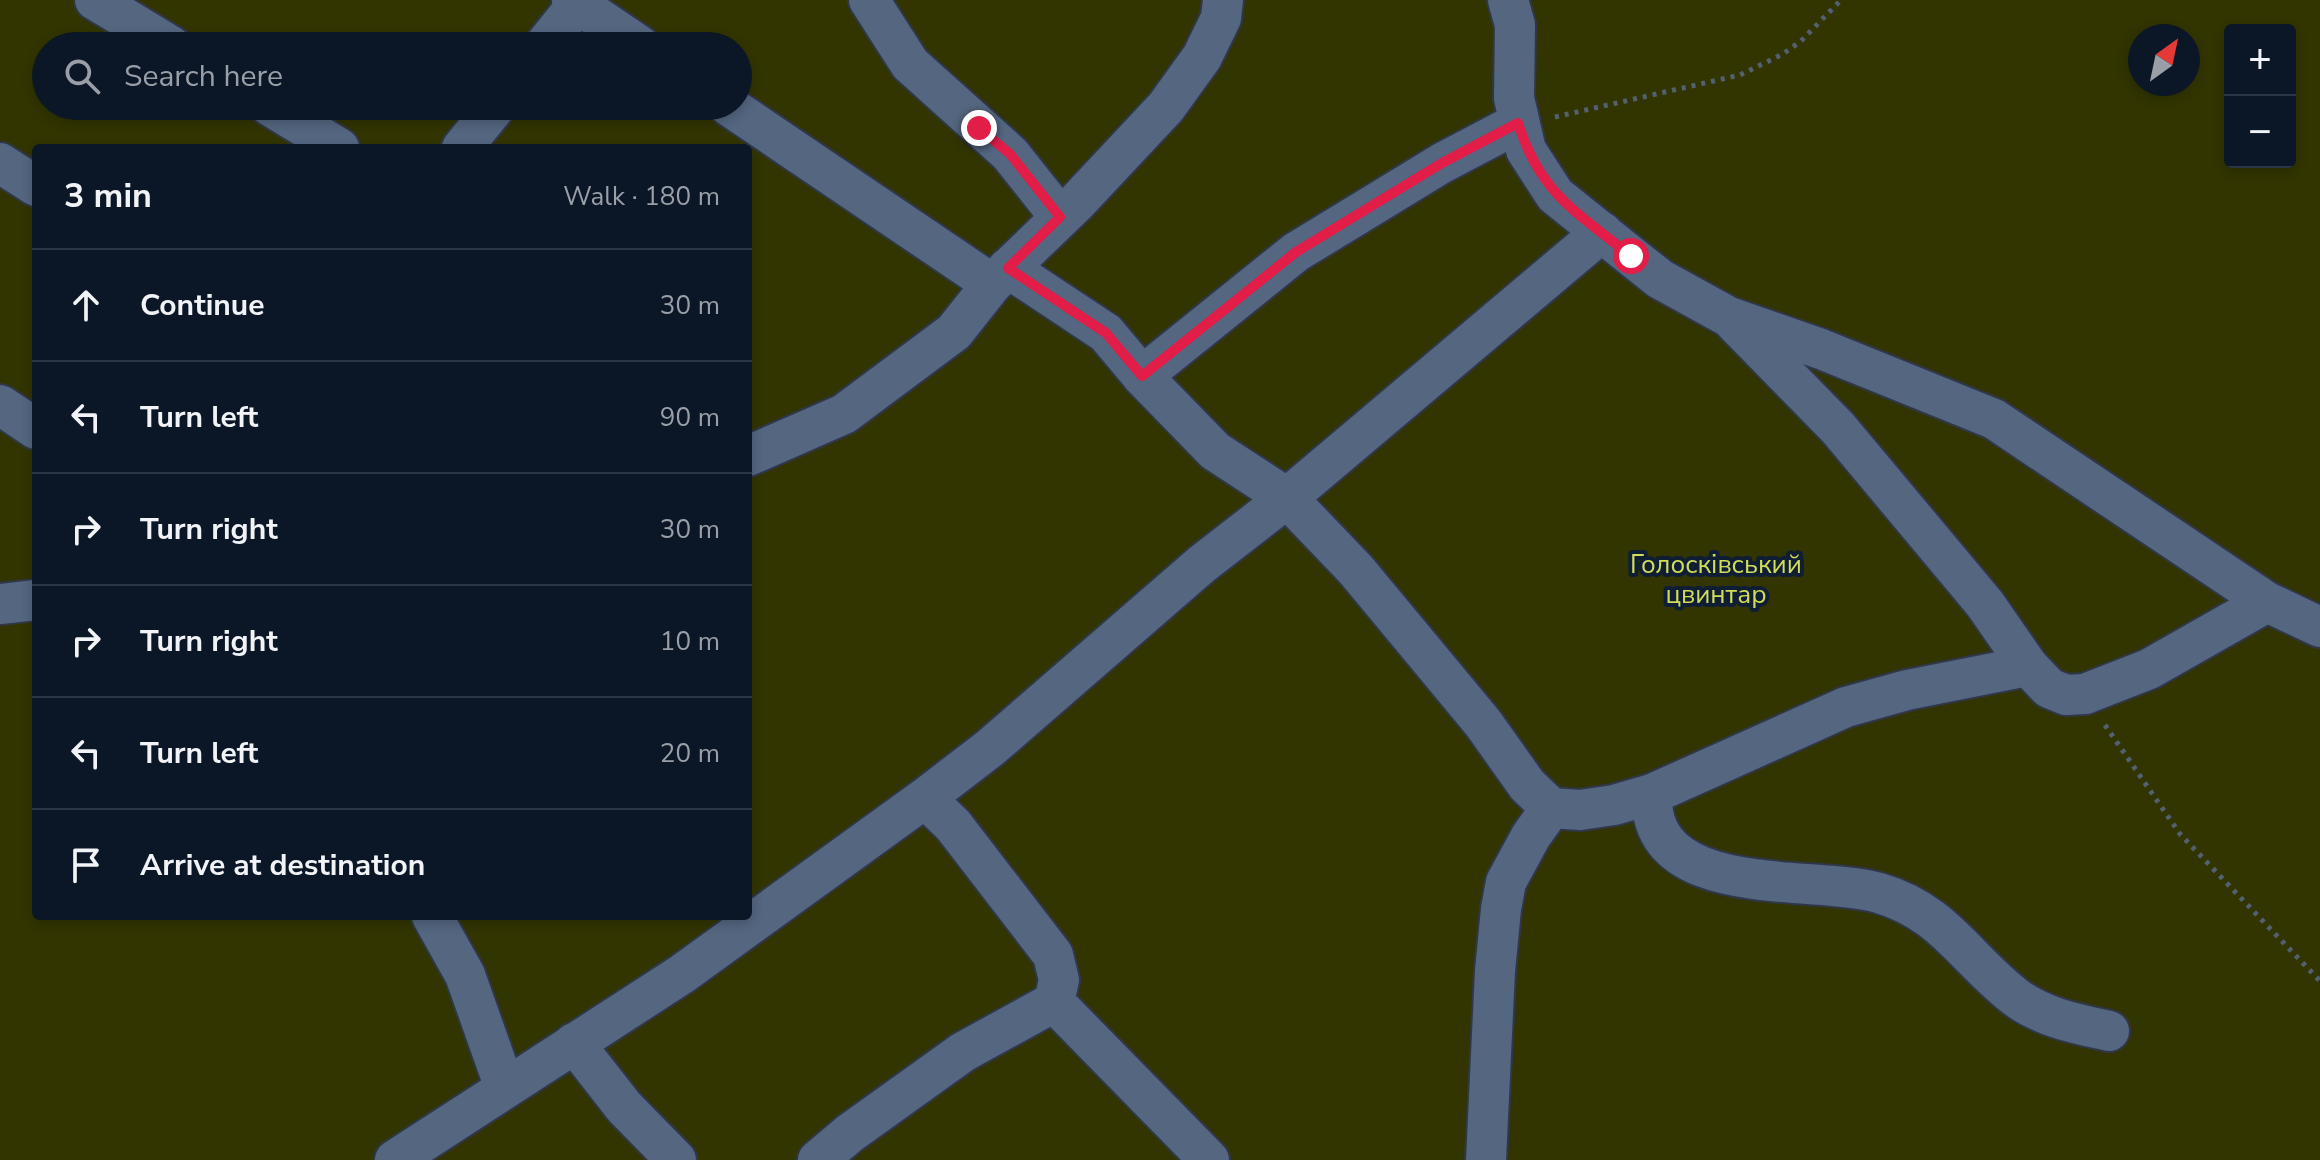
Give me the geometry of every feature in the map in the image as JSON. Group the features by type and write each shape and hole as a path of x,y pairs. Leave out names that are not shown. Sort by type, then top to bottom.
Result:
{"street":[{"path":"95,0 148,32"},
{"path":"869,0 910,64 1010,154 1060,217"},
{"path":"1508,0 1515,25 1514,98 1526,150 1555,195 1660,279 1729,317 1821,349 1994,419 2267,602 2320,627"},
{"path":"554,32 577,1 620,32"},
{"path":"753,444 844,414 954,332 1000,276 1166,107 1202,57 1230,6"},
{"path":"293,120 332,144"},
{"path":"465,144 485,120"},
{"path":"751,120 1000,276 1106,333 1142,376 1215,451 1287,498 1356,570 1483,723 1527,785 1551,808 1580,810 1614,805 1652,794 1846,707 1907,690 2028,666"},
{"path":"1142,376 1296,252 1442,163 1518,123"},
{"path":"0,163 32,183"},
{"path":"395,1160 682,974 925,798 990,748 1202,564 1287,498 1602,232"},
{"path":"1729,317 1838,428 1985,604 2028,666 2049,688 2066,695 2085,694 2149,669 2267,602"},
{"path":"0,405 32,426"},
{"path":"0,604 32,600"},
{"path":"1652,794 1651,813 1660,832 1675,849 1696,864 1727,875 1769,883 1877,892 1916,907 1945,927 1992,977 2020,1000 2058,1020 2109,1031"},
{"path":"818,1160 850,1133 963,1052 1054,1002 1059,980 1053,955 953,825 925,798"},
{"path":"1486,1160 1501,909 1506,882 1531,836 1551,808"},
{"path":"434,920 465,975 505,1088"},
{"path":"1054,1002 1209,1160"},
{"path":"574,1043 624,1107 676,1160"}],"path":[{"path":"1518,123 1740,75 1783,54 1801,41 1841,0"},
{"path":"2085,694 2180,834 2320,981"}],"green space":[{"name":"Голосківський цвинтар","path":"0,0 2320,0 2320,1160 0,1160"}],"route":[{"path":"979,128 1010,154 1060,217 1008,268 1106,333 1142,376 1296,252 1442,163 1518,123 1526,150 1555,195 1631,256"}]}
